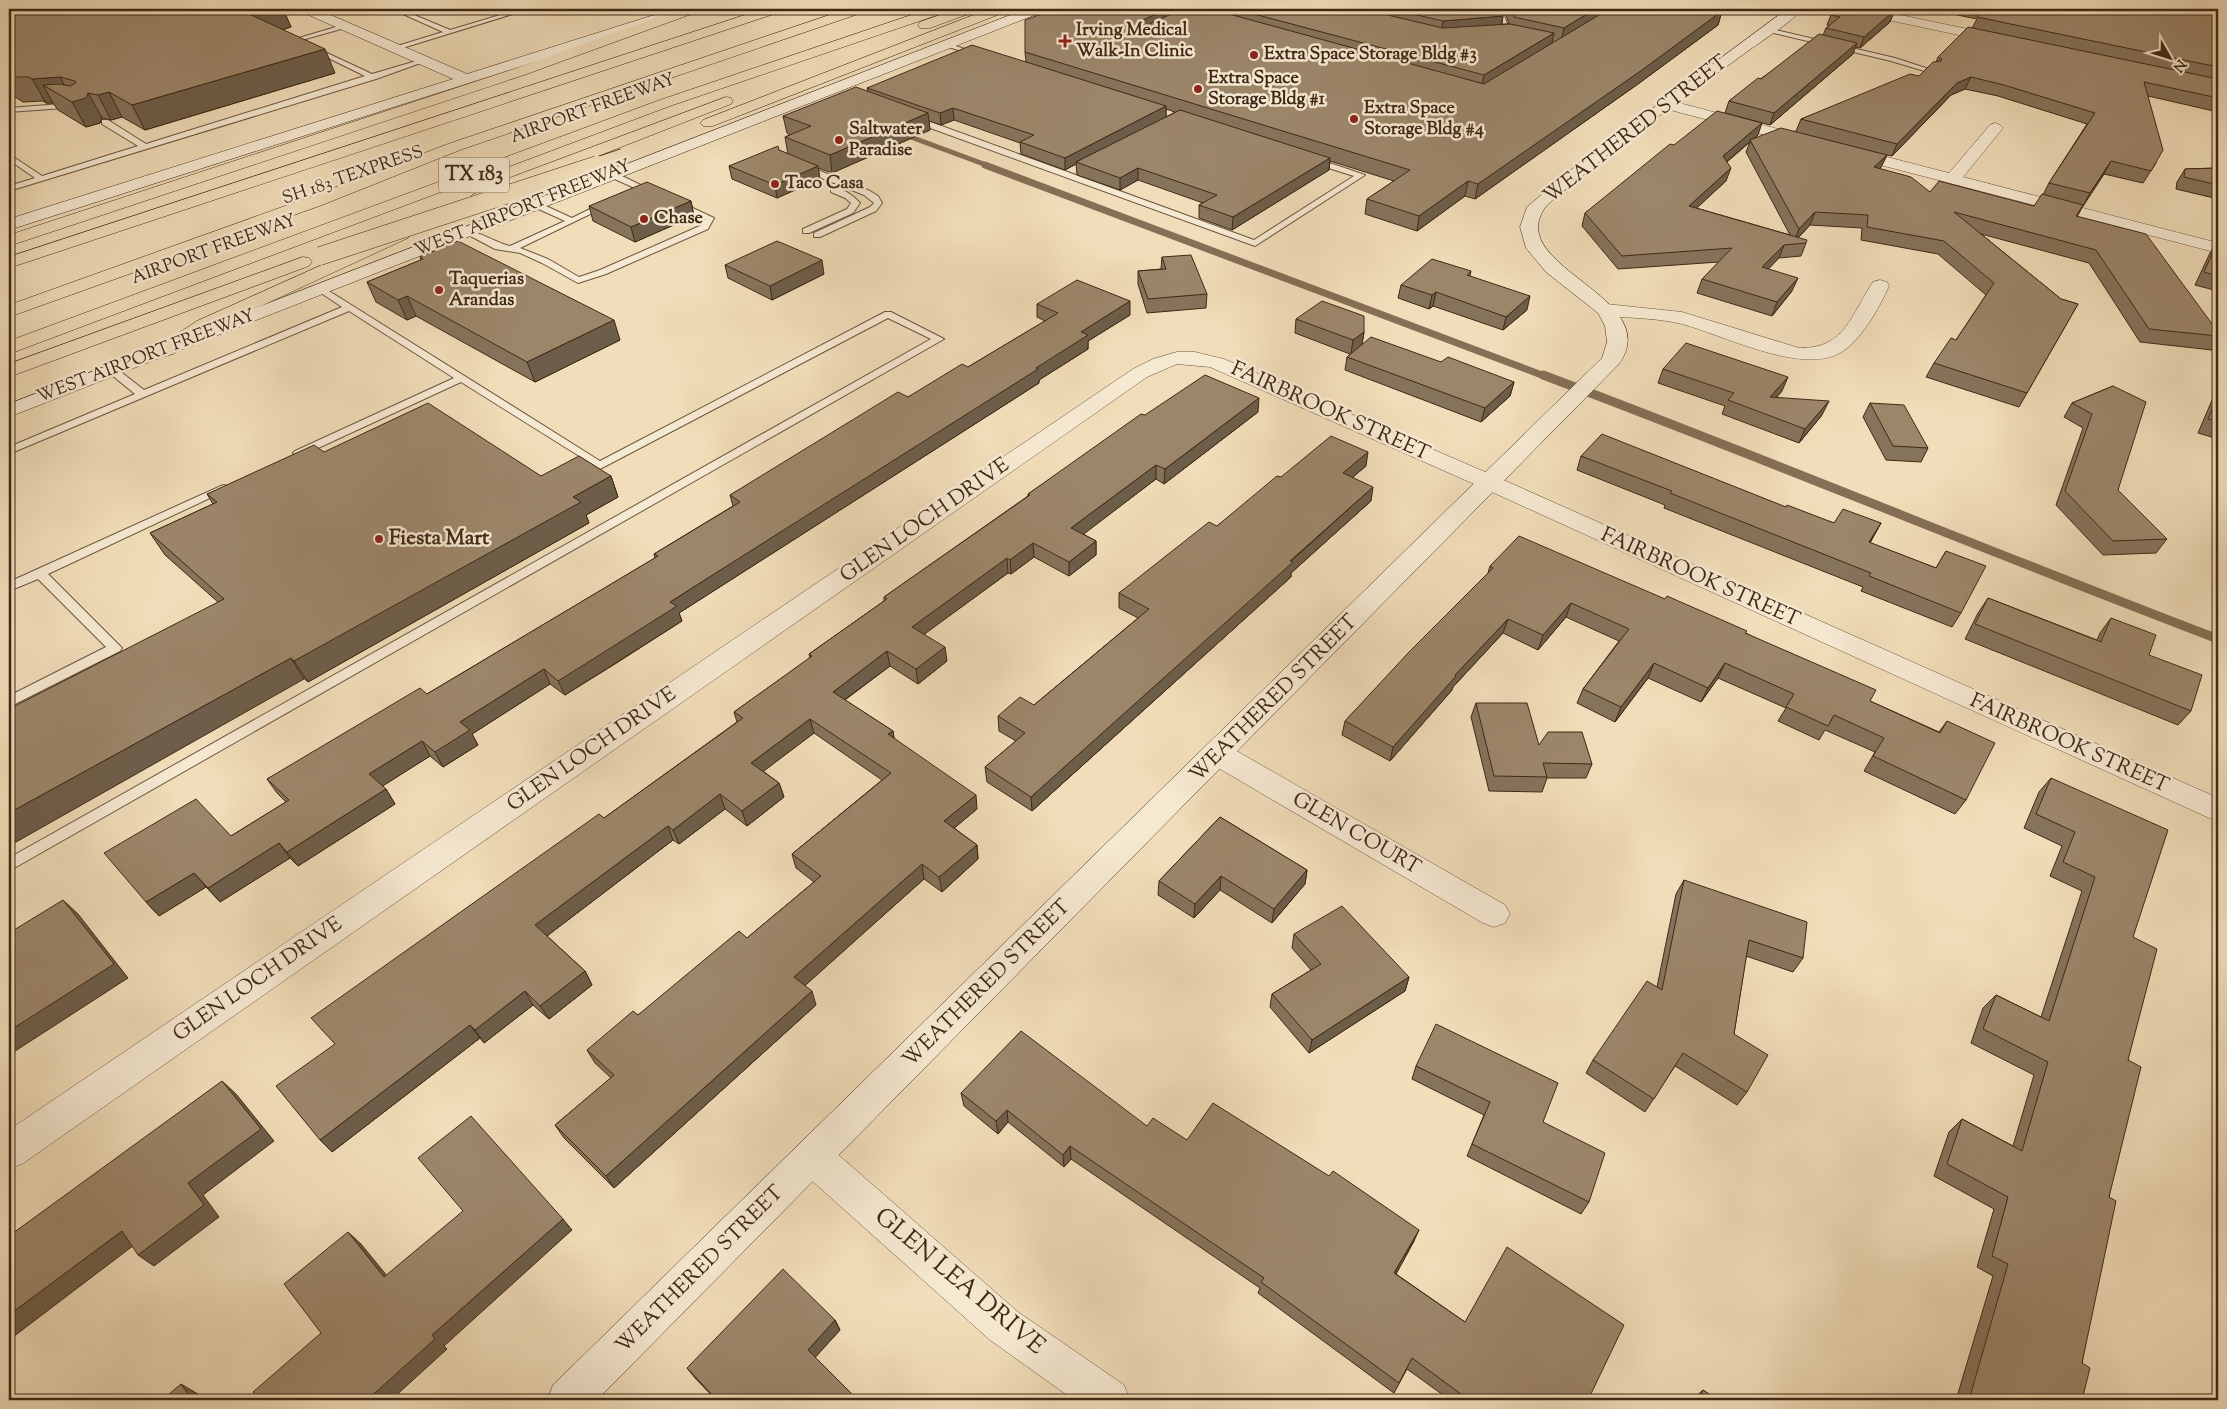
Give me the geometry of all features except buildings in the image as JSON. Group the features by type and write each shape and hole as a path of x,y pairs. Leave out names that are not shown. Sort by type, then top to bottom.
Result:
{"highway":[{"path":"9,241 519,72 692,9"},
{"name":"SH 183 TEXPRESS","path":"84,267 838,9"},
{"name":"AIRPORT FREEWAY","path":"9,348 666,103 942,9"},
{"path":"166,350 204,325 518,181 969,9"},
{"path":"9,371 320,256 623,156 1000,9"},
{"name":"SH 183 TEXPRESS","path":"9,311 316,201 866,10"},
{"path":"376,161 781,12"},
{"name":"AIRPORT FREEWAY","path":"9,263 781,12"}],"street":[{"path":"307,9 466,78"},
{"path":"11,222 686,9"},
{"name":"WEST AIRPORT FREEWAY","path":"9,411 611,174 837,92 945,44 1037,9"},
{"path":"1855,9 2018,43"},
{"name":"WEATHERED STREET","path":"568,1400 1612,360 1616,342 1615,326 1606,310 1552,268 1535,248 1529,227 1536,207 1552,192 1791,12"},
{"path":"1668,105 2218,248"},
{"path":"1953,180 1994,128"},
{"path":"1606,310 1682,318 1797,354 1813,355 1830,351 1843,343 1873,303 1880,286"},
{"name":"FAIRBROOK STREET","path":"1178,356 1218,362 2218,811"},
{"name":"GLEN LOCH DRIVE","path":"9,1151 1140,373 1160,361 1178,356"},
{"name":"GLEN COURT","path":"1218,754 1494,914"},
{"name":"GLEN LEA DRIVE","path":"813,1157 1004,1326 1109,1400"}],"lane":[{"path":"396,9 450,32"},
{"path":"396,48 526,9"},
{"path":"1490,9 1500,11 1507,33"},
{"path":"1704,9 1715,9"},
{"path":"1753,9 1791,12"},
{"path":"346,26 295,40 372,77"},
{"path":"1767,30 1907,62 1931,71"},
{"path":"1497,34 1507,33 1563,45"},
{"path":"1554,50 1571,40"},
{"path":"945,44 986,57"},
{"path":"9,189 425,60"},
{"path":"9,110 82,106"},
{"path":"904,116 1255,244 1361,175 1307,158"},
{"path":"105,122 145,147"},
{"path":"9,156 41,179"},
{"path":"791,162 867,194 875,198 878,203 873,209 817,236"},
{"path":"1066,174 1075,170"},
{"path":"611,174 658,196"},
{"path":"795,174 848,196 856,204 850,211 806,231"},
{"path":"632,192 640,188"},
{"path":"466,232 498,247 522,251 545,261 578,280 603,272 705,227 710,218 666,199"},
{"path":"511,249 615,200"},
{"path":"535,204 572,221"},
{"path":"9,865 939,339 888,314 600,466 321,289"},
{"path":"9,451 350,307"},
{"path":"112,370 143,395"},
{"path":"288,458 461,378"},
{"path":"9,587 236,482"},
{"path":"9,702 115,648 40,573"}],"waterway":[{"path":"900,133 989,166"},
{"path":"985,165 1547,377"},
{"path":"1543,375 2218,639"}],"place":[{"name":"Irving Medical Walk-In Clinic","path":"1065,41"},
{"name":"Extra Space Storage Bldg #3","path":"1254,55"},
{"name":"Extra Space Storage Bldg #1","path":"1198,89"},
{"name":"Extra Space Storage Bldg #4","path":"1354,119"},
{"name":"Saltwater Paradise","path":"839,140"},
{"name":"Taco Casa","path":"775,184"},
{"name":"Chase","path":"644,219"},
{"name":"Taquerias Arandas","path":"439,290"},
{"name":"Fiesta Mart","path":"379,539"}]}
